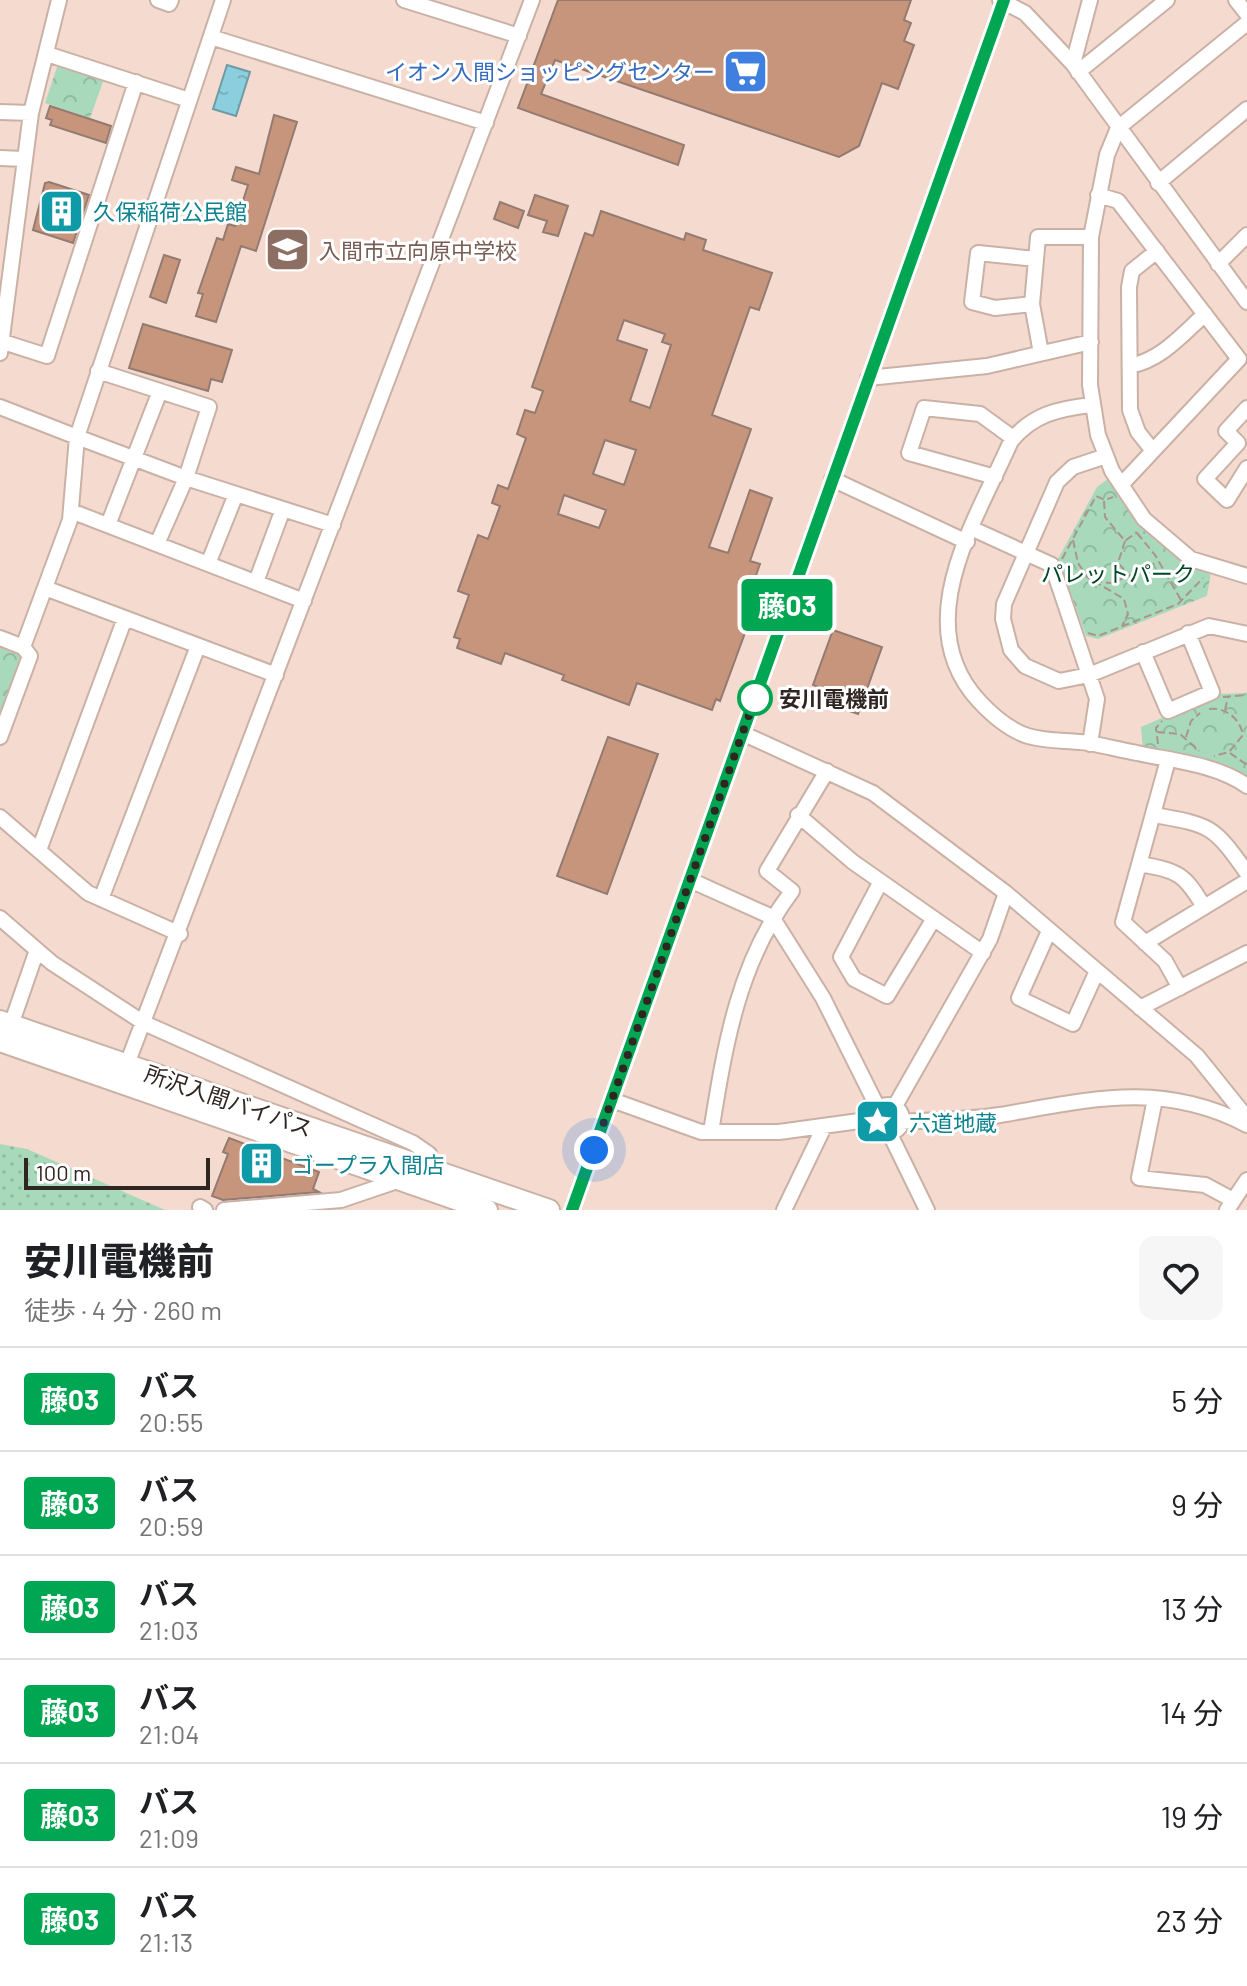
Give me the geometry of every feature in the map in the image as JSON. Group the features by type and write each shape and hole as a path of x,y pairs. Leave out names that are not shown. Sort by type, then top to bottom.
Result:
{"highway":[{"name":"所沢入間バイパス","path":"4,1029 400,1180 487,1210"},
{"name":"所沢入間バイパス","path":"124,1074 426,1167 549,1210"}],"street":[{"path":"59,0 31,113 1,345 47,356 136,82"},
{"path":"158,0 169,4 171,0"},
{"path":"23,647 71,511 77,437 223,0"},
{"path":"404,0 519,36"},
{"path":"124,1074 180,934 532,0"},
{"path":"572,1210 1003,0 1025,13 1075,68 1247,302"},
{"path":"1075,68 1090,0"},
{"path":"1075,68 1167,0"},
{"path":"1236,0 1247,14"},
{"path":"1247,23 1118,128 1098,195 1091,237 1091,405 1106,456 1123,488 1158,534 1191,559 1247,576"},
{"path":"211,37 486,123"},
{"path":"47,54 189,100"},
{"path":"1158,183 1247,109"},
{"path":"0,112 31,113"},
{"path":"0,158 24,159"},
{"path":"1098,195 1118,201 1239,359 1153,451 1123,488"},
{"path":"1218,264 1247,235"},
{"path":"1041,353 1032,304 1038,237 1091,237"},
{"path":"1153,451 1138,432 1130,410 1129,287 1132,271 1157,251"},
{"path":"1032,304 995,308 972,302 978,253 1036,259"},
{"path":"1130,366 1145,363 1163,352 1205,314"},
{"path":"868,378 987,366 1091,342"},
{"path":"98,371 209,407 186,478 157,544"},
{"path":"108,525 160,391"},
{"path":"1091,405 1046,413 1013,438 952,578 947,625 955,660 971,692 996,718 1030,737 1090,744 1215,770 1247,786"},
{"path":"0,407 186,478 333,525"},
{"path":"995,477 909,453 924,408 980,414 1013,438"},
{"path":"1247,408 1226,431 1238,443 1205,479 1227,500 1247,468"},
{"path":"1106,456 1066,472 1057,482 1004,604 1003,619 1011,650 1025,666 1039,675 1059,681 1089,675 1209,626 1247,634"},
{"path":"832,479 970,536 1026,552 1052,565 1097,699 1090,744"},
{"path":"208,564 236,494"},
{"path":"256,582 283,509"},
{"path":"71,511 304,601"},
{"path":"45,588 276,675"},
{"path":"39,850 125,618"},
{"path":"1143,652 1168,711 1212,692 1188,633"},
{"path":"0,638 23,647 30,656 0,737"},
{"path":"101,899 198,646"},
{"path":"742,733 873,793 1006,893 1197,1056 1247,1118"},
{"path":"1168,760 1123,922 1165,961 1180,988"},
{"path":"711,1132 734,1009 748,966 772,917 792,891 767,871 827,771"},
{"path":"798,815 880,883 983,953"},
{"path":"1154,815 1202,823 1220,834 1247,873"},
{"path":"0,817 73,882 101,899 180,934"},
{"path":"1140,864 1177,871 1188,881 1204,907"},
{"path":"690,880 772,917 823,998 876,1114 880,1130 889,1132"},
{"path":"1145,943 1247,881"},
{"path":"880,883 841,957 854,979 887,996 933,920"},
{"path":"612,1100 671,1123 711,1132 779,1132 824,1127 895,1106 983,953 1006,893"},
{"path":"0,918 37,950 144,1023 413,1143 429,1154 426,1167"},
{"path":"1049,931 1019,998 1073,1024 1097,971"},
{"path":"4,1029 37,950"},
{"path":"1140,1008 1247,953"},
{"path":"889,1132 901,1122 997,1115 1081,1098 1155,1099 1227,1115 1247,1125"},
{"path":"1155,1099 1139,1178 1205,1185 1230,1207 1247,1180"},
{"path":"895,1106 901,1113 901,1122"},
{"path":"784,1210 824,1127"},
{"path":"889,1132 925,1209"},
{"path":"224,1210 301,1206 341,1200 400,1180"}],"path":[{"path":"1105,500 1123,488"},
{"path":"1062,559 1096,496 1105,500"},
{"path":"1105,500 1105,517 1125,541"},
{"path":"1130,576 1118,563 1125,541 1137,532 1155,555 1182,601"},
{"path":"1073,540 1078,563 1092,580 1124,599 1128,614 1122,627"},
{"path":"1092,580 1111,583 1157,563"},
{"path":"1088,633 1098,636 1182,601 1197,588 1207,566"},
{"path":"1225,711 1228,696"},
{"path":"1155,732 1172,732 1186,737 1193,747 1209,755 1229,752 1241,740 1242,728 1225,711 1213,708 1191,721 1186,737"},
{"path":"1241,740 1247,742"},
{"path":"1229,752 1247,765"}],"green space":[{"path":"58,64 104,79 90,118 45,103"},
{"name":"パレットパーク","path":"1109,478 1122,495 1211,572 1207,596 1098,639 1086,636 1058,559 1097,487"},
{"path":"0,643 20,651 24,656 0,720"},
{"path":"1247,693 1247,780 1143,750 1141,727 1217,694"},
{"path":"0,1144 27,1149 165,1210 0,1210"}],"water":[{"path":"227,65 250,72 236,116 213,109"}],"building":[{"name":"イオン入間ショッピングセンター","path":"558,0 911,0 904,20 911,23 904,41 914,45 898,89 882,83 859,146 839,157 555,60 541,94 684,145 678,165 518,108"},
{"path":"50,106 111,126 106,143 50,125 52,120 46,118"},
{"path":"274,115 297,122 256,251 241,246 216,322 196,316 203,294 198,293 217,238 223,240 228,224 235,226 248,185 232,180 236,167 259,174"},
{"name":"久保稲荷公民館","path":"45,183 89,195 73,243 33,230"},
{"path":"535,195 568,206 558,236 543,232 547,221 528,215"},
{"path":"500,202 524,211 518,228 494,219"},
{"path":"601,211 684,240 686,233 706,240 703,250 772,273 759,310 750,307 712,415 751,429 709,547 728,553 750,490 772,498 750,561 760,564 755,578 764,581 720,701 716,699 712,710 637,683 629,705 562,680 564,675 505,653 501,664 457,648 460,639 454,637 469,595 458,591 478,535 488,539 500,506 492,503 498,485 508,489 526,438 517,434 525,410 535,413 543,391 532,387 585,233 593,236","holes":["624,320 665,334 662,342 671,345 650,408 630,401 647,350 617,340","605,440 636,450 624,485 593,474","564,495 606,510 599,528 558,514"]},
{"path":"164,255 180,260 166,303 150,297"},
{"path":"143,324 232,350 222,382 211,379 208,391 129,368"},
{"path":"833,630 882,647 858,714 823,702 827,690 813,685"},
{"path":"608,737 658,754 607,894 557,876"},
{"name":"ゴープラ入間店","path":"229,1138 319,1172 313,1189 319,1192 223,1200 212,1196 228,1154 223,1152"}],"bus line":[{"name":"藤03","path":"572,1210 1004,0"}],"place":[{"name":"イオン入間ショッピングセンター","path":"746,71"},
{"name":"久保稲荷公民館","path":"62,211"},
{"name":"入間市立向原中学校","path":"288,250"},
{"name":"安川電機前","path":"755,698"},
{"name":"六道地蔵","path":"878,1122"},
{"name":"ゴープラ入間店","path":"261,1164"}],"route":[{"path":"594,1150 755,698"}]}
